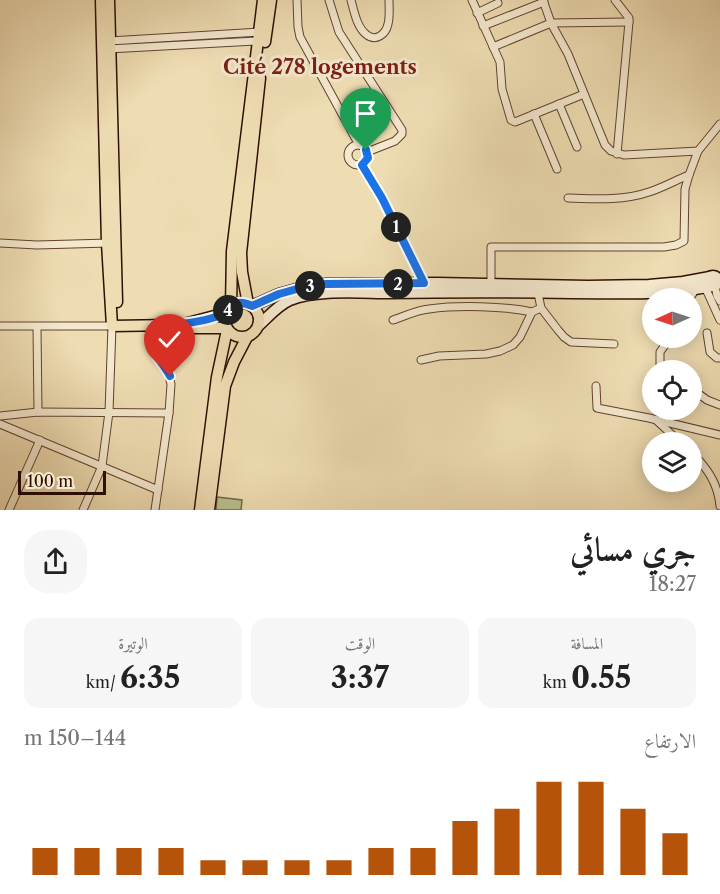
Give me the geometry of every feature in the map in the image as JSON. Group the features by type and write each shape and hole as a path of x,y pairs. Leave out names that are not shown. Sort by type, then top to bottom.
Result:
{"main road":[{"path":"101,0 106,45"},
{"path":"109,0 106,45 108,154 115,326 154,326 195,322 228,310 239,303 250,305 304,287 326,284 649,285 683,282 710,284"},
{"path":"263,0 232,251 228,310 224,321 227,329 234,336 238,338 252,334 258,326 290,300 327,293 645,294 710,284"},
{"path":"258,326 258,315 250,305 243,281 241,253 271,0"},
{"path":"174,325 227,329"},
{"path":"200,510 217,377 227,329"},
{"path":"209,510 225,386 247,337"}],"street":[{"path":"297,0 300,37 359,145 367,152 368,158 362,165 354,165 347,156 351,148 359,145"},
{"path":"329,0 339,32 402,130 402,134 395,141 367,152"},
{"path":"351,0 359,24 365,34 373,38 380,37 389,24 389,0"},
{"path":"472,0 500,62 502,89 511,120 515,122 584,94"},
{"path":"615,0 629,18 617,154"},
{"path":"483,26 543,1 551,23 568,54 606,146 617,154 624,155 698,151"},
{"path":"477,12 498,3"},
{"path":"493,47 551,23 629,22"},
{"path":"168,37 168,45"},
{"path":"106,45 168,37 258,37"},
{"path":"106,45 168,45 258,37"},
{"path":"559,104 578,147"},
{"path":"534,114 556,169"},
{"path":"491,285 491,247 664,247 676,245 684,240 685,189 688,175 698,151 720,124"},
{"path":"362,165 382,198 424,283"},
{"path":"568,198 624,198 649,192 688,175"},
{"path":"0,243 37,245 111,243"},
{"path":"710,284 720,301"},
{"path":"710,284 720,320"},
{"path":"537,293 541,308 558,330 571,342 614,344"},
{"path":"393,320 427,309 515,308 532,312 541,308"},
{"path":"421,360 439,356 486,354 500,351 513,345 520,337 532,312"},
{"path":"0,326 115,326 109,412 102,466 83,510"},
{"path":"154,326 153,348 167,368 171,384 155,510"},
{"path":"37,327 38,412"},
{"path":"707,333 710,352 720,358"},
{"path":"596,386 597,408 642,417"},
{"path":"702,396 720,405"},
{"path":"0,416 38,412 169,413"},
{"path":"656,420 720,435"},
{"path":"656,420 669,432"},
{"path":"0,424 158,490"},
{"path":"9,510 40,440"},
{"path":"702,465 714,480 720,508"}],"green space":[{"path":"217,497 242,500 241,510 216,510"}],"district":[{"name":"Cité 278 logements","path":"320,67"}],"route":[{"path":"170,376 153,348 154,326 200,321 226,313 235,304 243,303 252,306 279,294 304,287 326,284 424,283 382,198 362,165 368,158 366,150"}]}
